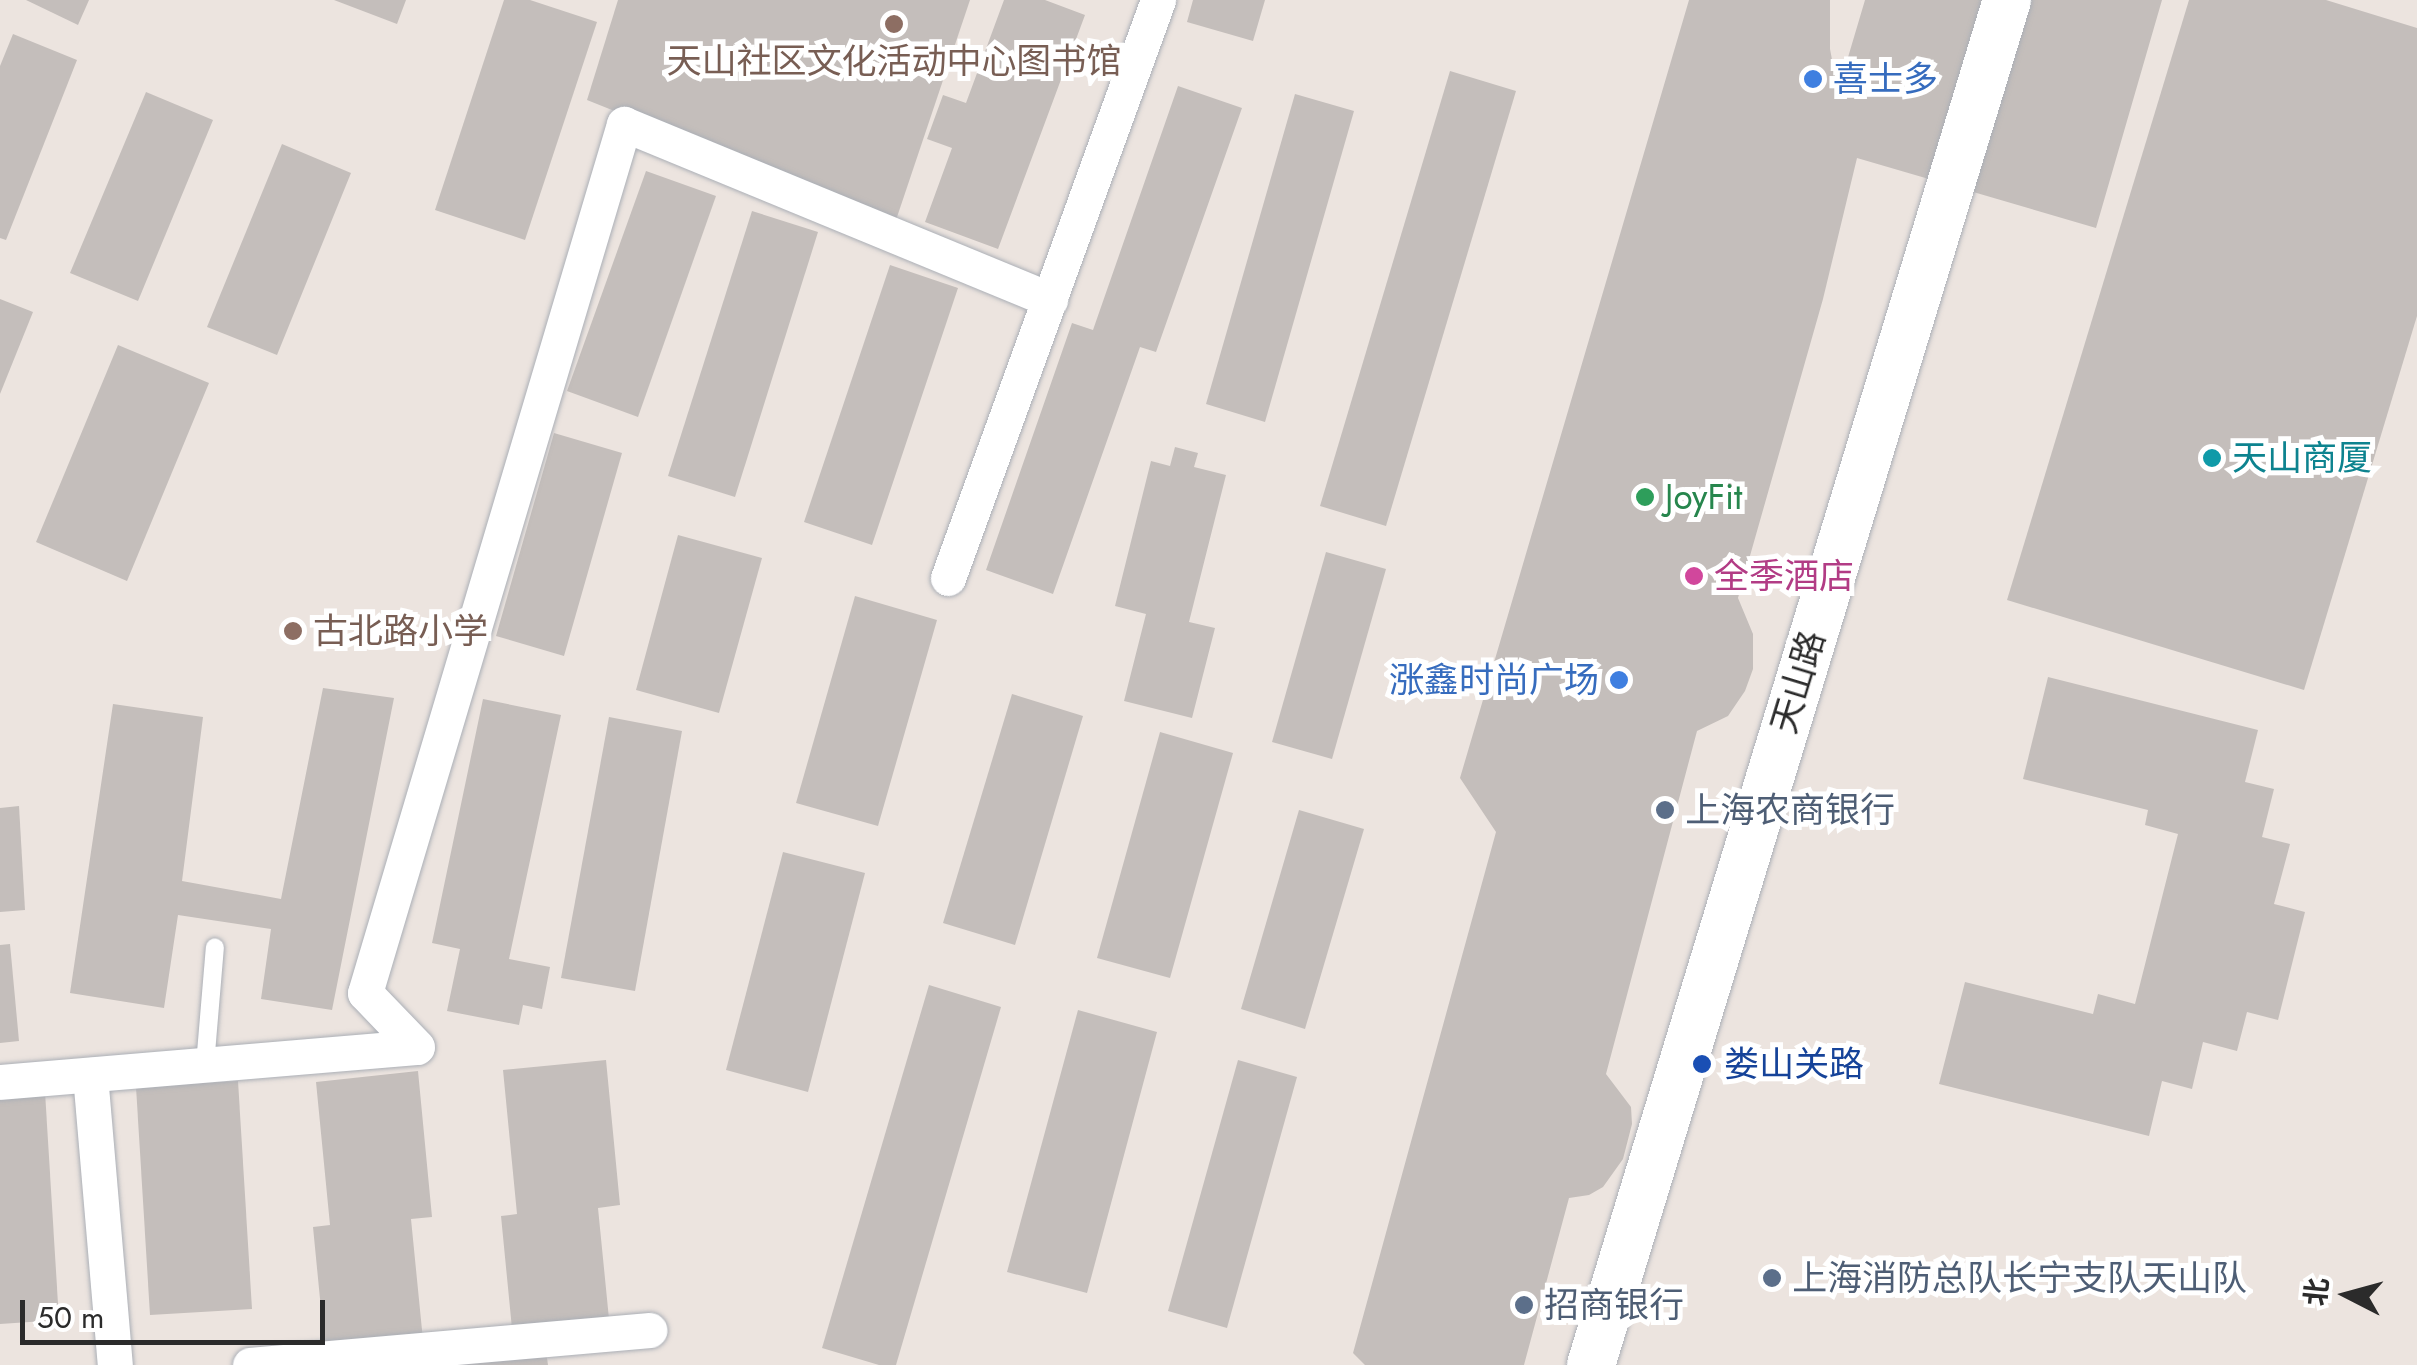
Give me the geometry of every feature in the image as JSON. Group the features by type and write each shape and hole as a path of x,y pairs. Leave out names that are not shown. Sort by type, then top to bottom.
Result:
{"main road":[{"name":"天山路","path":"1591,1365 2007,0"}],"street":[{"path":"948,578 1158,0"},
{"path":"0,1082 417,1047 365,994 624,124 1050,300"},
{"path":"90,1075 115,1365"},
{"path":"250,1365 649,1330"}],"lane":[{"path":"205,1065 214,947"}],"building":[{"path":"26,0 89,0 78,25"},
{"path":"334,0 406,0 397,24"},
{"path":"504,0 530,0 597,22 525,240 435,210"},
{"path":"618,0 970,0 895,223 587,100"},
{"path":"1004,0 1045,0 1085,15 998,249 925,222 952,148 927,139 943,95 966,103"},
{"path":"1193,0 1265,0 1253,41 1187,22"},
{"name":"涨鑫时尚广场","path":"1689,0 1830,0 1830,49 1838,91 1865,0 2162,0 2096,228 1857,158 1823,299 1738,598 1753,634 1753,669 1745,691 1728,716 1697,731 1606,1074 1631,1107 1632,1124 1623,1159 1603,1187 1589,1195 1569,1198 1524,1365 1365,1365 1353,1353 1496,832 1460,778"},
{"name":"天山商厦","path":"2189,0 2326,0 2417,28 2417,316 2304,690 2007,600"},
{"path":"13,34 77,60 6,240 0,238 0,66"},
{"path":"1450,71 1516,91 1386,526 1320,506"},
{"path":"1178,86 1242,108 1156,352 1140,347 1053,594 986,570 1072,323 1093,330"},
{"path":"146,92 213,120 138,301 70,273"},
{"path":"1295,94 1354,111 1265,422 1206,404"},
{"path":"282,144 351,173 277,355 207,327"},
{"path":"646,171 716,196 638,417 567,391"},
{"path":"752,211 818,232 735,497 668,476"},
{"path":"890,265 958,288 872,545 804,522"},
{"path":"0,299 33,312 0,394"},
{"path":"118,345 209,383 127,581 36,542"},
{"path":"554,433 622,453 564,656 496,636"},
{"path":"1175,447 1198,453 1194,467 1226,475 1189,622 1215,628 1192,718 1124,701 1146,614 1115,606 1151,461 1170,466"},
{"path":"678,535 762,558 719,713 636,690"},
{"path":"1326,552 1386,569 1332,759 1272,742"},
{"path":"855,596 937,620 878,826 796,803"},
{"path":"2048,677 2258,730 2245,782 2274,789 2262,837 2290,844 2274,904 2305,912 2278,1020 2247,1012 2237,1051 2203,1042 2192,1089 2162,1081 2149,1136 1939,1084 1965,982 2093,1014 2098,994 2135,1004 2178,834 2145,825 2148,810 2023,779"},
{"path":"323,688 394,698 332,1010 261,999 271,929 178,915 164,1008 70,993 113,704 203,717 182,881 281,899"},
{"path":"1012,694 1083,716 1015,945 943,923"},
{"path":"483,699 561,715 509,959 550,967 542,1009 523,1005 519,1025 447,1011 460,949 432,943"},
{"path":"609,717 682,731 635,991 561,978"},
{"path":"1160,732 1233,753 1170,978 1097,958"},
{"path":"19,806 25,910 0,912 0,808"},
{"path":"1299,810 1364,829 1305,1029 1241,1009"},
{"path":"783,852 865,873 808,1092 726,1070"},
{"path":"10,944 19,1041 0,1043 0,945"},
{"path":"929,985 1001,1007 896,1365 879,1365 822,1348"},
{"path":"1078,1010 1157,1032 1087,1293 1007,1272"},
{"path":"606,1060 620,1205 598,1208 610,1329 513,1339 501,1216 517,1214 503,1070"},
{"path":"1238,1060 1297,1077 1227,1328 1168,1311"},
{"path":"418,1071 432,1217 411,1219 423,1340 325,1350 313,1227 330,1225 316,1082"},
{"path":"238,1081 252,1309 150,1315 136,1087"},
{"path":"45,1092 59,1320 0,1324 0,1095"},
{"path":"545,1344 548,1365 460,1365 458,1354"}],"place":[{"name":"天山社区文化活动中心图书馆","path":"894,24"},
{"name":"喜士多","path":"1813,79"},
{"name":"天山商厦","path":"2212,458"},
{"name":"JoyFit","path":"1645,497"},
{"name":"全季酒店","path":"1694,576"},
{"name":"古北路小学","path":"293,631"},
{"name":"涨鑫时尚广场","path":"1619,680"},
{"name":"上海农商银行","path":"1665,810"},
{"name":"娄山关路","path":"1702,1064"},
{"name":"上海消防总队长宁支队天山队","path":"1772,1278"},
{"name":"招商银行","path":"1524,1305"}]}
